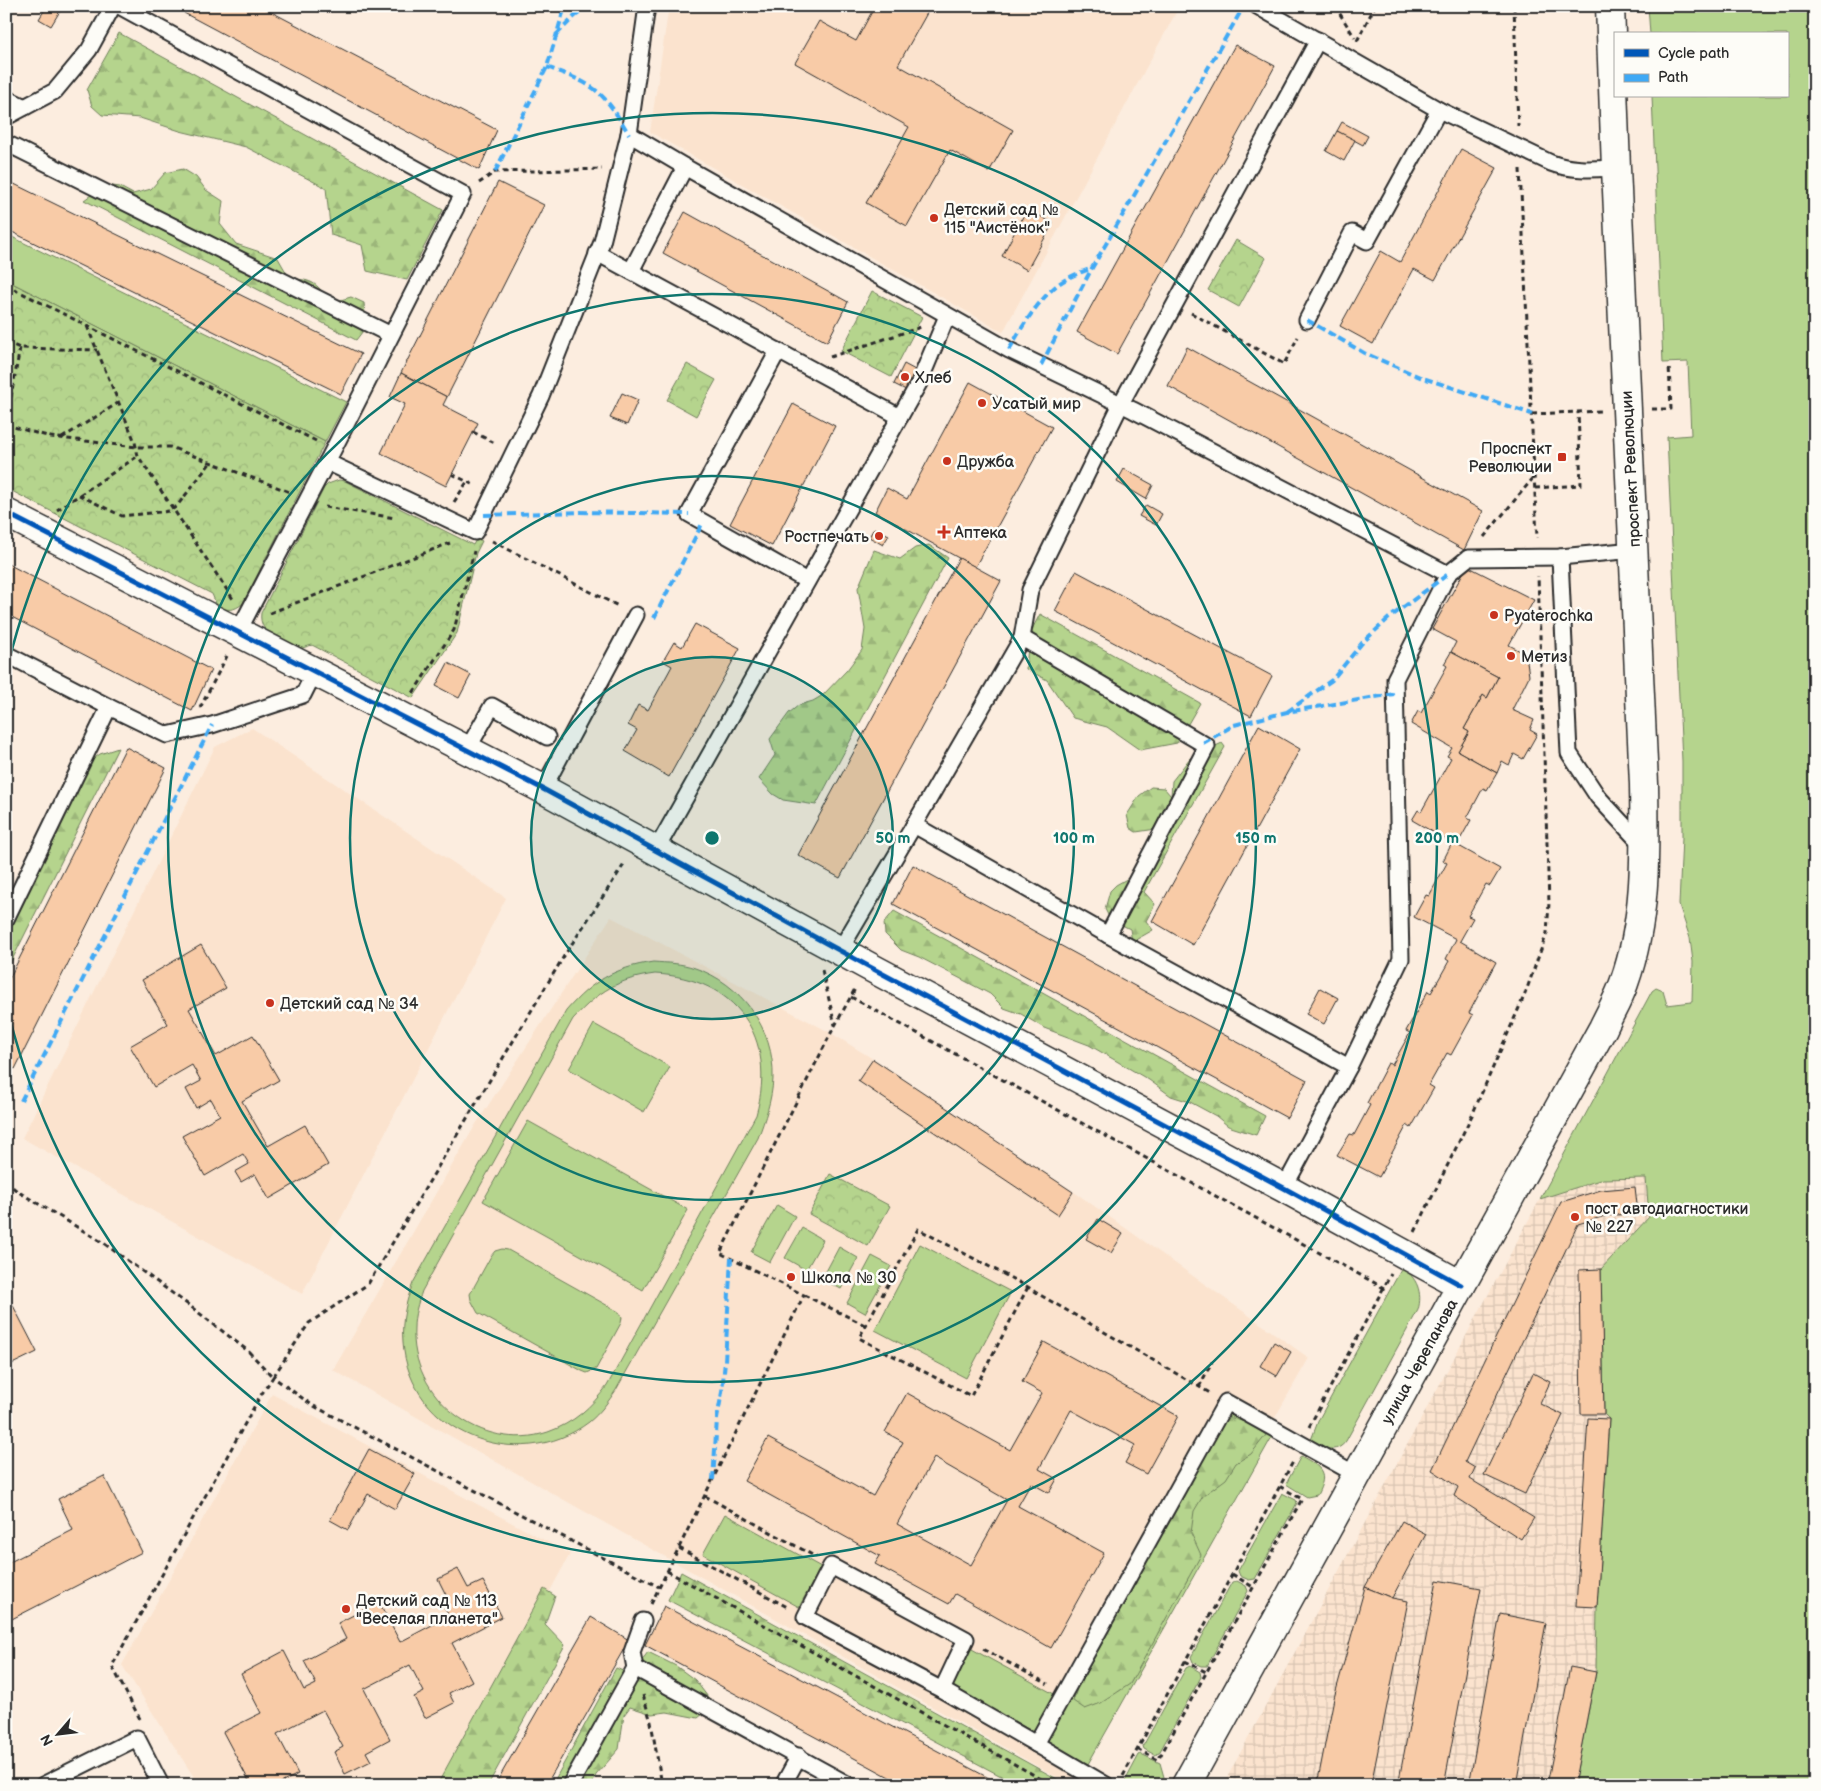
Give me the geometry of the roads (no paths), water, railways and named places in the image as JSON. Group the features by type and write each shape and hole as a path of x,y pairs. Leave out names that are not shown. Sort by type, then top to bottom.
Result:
{"main road":[{"name":"проспект Революции","path":"1610,6 1644,784 1645,848 1643,891 1638,931"},
{"path":"6,513 233,644 315,672 543,789 656,850 831,959 1284,1188 1461,1285"},
{"name":"улица Черепанова","path":"1186,1785 1604,1028 1624,983 1638,931"}],"lane":[{"path":"6,117 55,91 89,50 113,6"},
{"path":"119,6 464,194 233,644"},
{"path":"330,456 478,534 541,396 602,242 629,134 647,6"},
{"path":"1266,8 1439,110 1563,168 1616,168"},
{"path":"831,959 914,825 1022,638 1030,590 1121,404 1318,40"},
{"path":"6,98 24,107"},
{"path":"1307,320 1352,233 1367,241 1439,110"},
{"path":"629,134 946,317 1009,350 1121,404 1448,574"},
{"path":"6,143 391,335"},
{"path":"631,272 685,167"},
{"path":"597,253 900,417"},
{"path":"656,850 900,417 919,382 946,317"},
{"path":"778,350 689,514 807,581"},
{"path":"1284,1188 1348,1067 1401,959 1394,679 1448,574 1468,558 1560,557 1634,550"},
{"path":"1560,557 1569,753 1598,797 1645,848"},
{"path":"543,789 636,616"},
{"path":"1022,638 1207,746 1108,935"},
{"path":"6,654 166,735 212,725 303,695 315,672"},
{"path":"467,750 492,706 547,737"},
{"path":"6,920 109,707"},
{"path":"914,825 1108,935 1348,1067"},
{"path":"1036,1744 1226,1402 1301,1446 1357,1475"},
{"path":"942,1690 966,1639 831,1566 805,1617 942,1690 1106,1785"},
{"path":"570,1785 635,1668 632,1652 643,1621"},
{"path":"635,1668 849,1785"},
{"path":"43,1785 137,1738 161,1785"},
{"path":"783,1785 799,1756"}],"place":[{"name":"Детский сад № 115 \"Аистёнок\"","path":"934,218"},
{"name":"Хлеб","path":"905,377"},
{"name":"Усатый мир","path":"982,403"},
{"name":"Проспект Революции","path":"1562,457"},
{"name":"Дружба","path":"947,461"},
{"name":"Аптека","path":"944,532"},
{"name":"Ростпечать","path":"879,536"},
{"name":"Pyaterochka","path":"1494,615"},
{"name":"Метиз","path":"1511,656"},
{"name":"Детский сад № 34","path":"270,1003"},
{"name":"пост автодиагностики № 227","path":"1575,1217"},
{"name":"Школа № 30","path":"791,1277"},
{"name":"Детский сад № 113 \"Веселая планета\"","path":"346,1609"}]}
